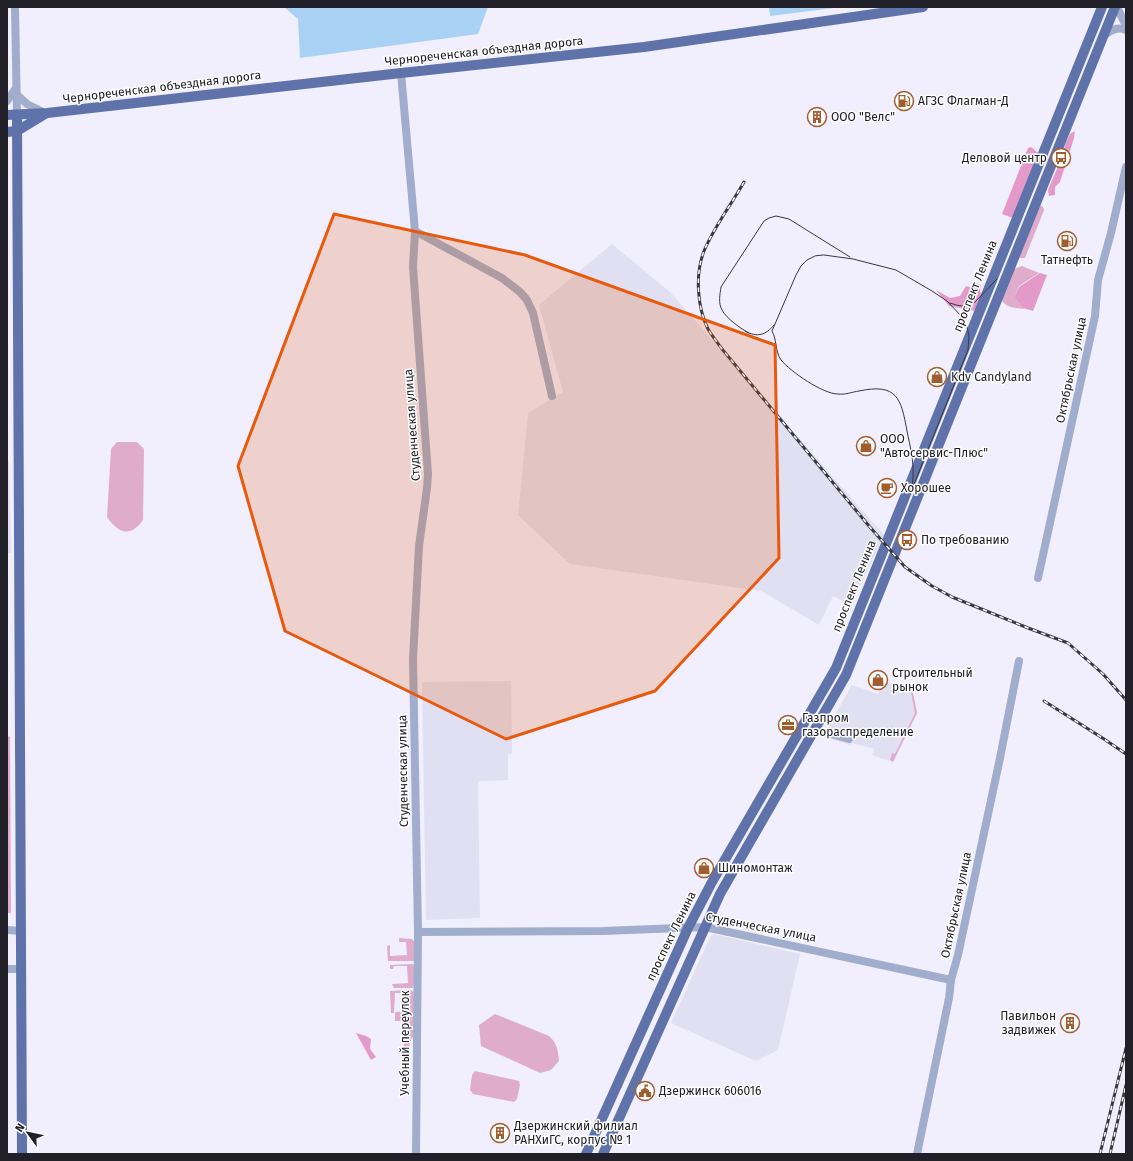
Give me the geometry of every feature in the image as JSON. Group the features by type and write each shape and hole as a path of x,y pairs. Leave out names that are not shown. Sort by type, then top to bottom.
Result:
{"main road":[{"name":"Чернореченская объездная дорога","path":"12,115 47,113 644,47 923,7"},
{"name":"проспект Ленина","path":"602,1154 720,894 846,675 1116,7"},
{"name":"проспект Ленина","path":"586,1154 688,928 712,882 836,668 1099,9"},
{"path":"12,132 47,113"},
{"path":"12,115 12,132 17,147 22,1154"},
{"path":"7,138 17,147"}],"street":[{"path":"12,115 16,91 15,7"},
{"path":"1116,7 1126,26"},
{"path":"1103,36 1116,28 1126,30"},
{"name":"Студенческая улица","path":"401,73 415,231 413,267 428,474 428,488 419,546 413,658 418,932 603,931 705,927 951,980"},
{"path":"7,101 16,91"},
{"path":"16,91 32,108 47,113"},
{"name":"Октябрьская улица","path":"1038,578 1095,316 1098,280 1111,233 1126,167"},
{"path":"415,231 502,278 520,292 527,300 533,313 552,396"},
{"name":"Октябрьская улица","path":"917,1154 949,998 951,980 958,955 995,782 1019,661"},
{"path":"831,734 849,739"},
{"path":"7,930 22,930"},
{"name":"Учебный переулок","path":"416,1154 418,932"},
{"path":"7,969 22,969"}],"highlighted area":[{"path":"334,214 525,255 775,345 779,558 655,691 506,739 285,631 238,466"}],"shaded area":[{"path":"1075,131 1060,182 1055,187 1055,195 1049,196 1048,190 1066,142 1070,134"},
{"path":"1031,147 1038,153 1013,218 1002,214 1028,148"},
{"path":"1040,205 1044,210 1025,258 1020,258 1017,256"},
{"path":"612,244 670,292 884,535 851,605 833,596 819,625 761,591 570,564 518,515 528,413 563,392 539,305"},
{"path":"1022,266 1039,273 1019,286 1014,297 1024,309 1009,306 1001,300 1014,269"},
{"path":"1040,273 1047,275 1033,311 1023,308 1014,297 1019,287"},
{"path":"975,283 981,285 980,291 982,296 975,311 949,306 936,290 950,298 960,296 966,286 973,288"},
{"path":"117,442 137,442 144,449 143,520 138,526 129,531 120,530 115,527 107,517 111,449"},
{"path":"7,461 9,461 11,553 7,553"},
{"path":"511,681 512,754 508,754 508,780 478,781 480,918 426,920 422,682"},
{"path":"883,681 912,688 917,713 893,762 872,755 874,749 852,743 851,745 823,737 852,685 878,694"},
{"path":"910,687 912,688 917,713 893,762 890,760 892,753 895,754 915,713"},
{"path":"7,736 10,737 11,913 7,913"},
{"path":"714,934 800,954 778,1050 756,1061 671,1023 710,937"},
{"path":"399,938 412,939 415,943 415,960 388,961 387,946 390,945 390,956 407,955 406,942 399,942"},
{"path":"413,964 416,970 415,985 412,988 394,988 392,984 408,983 407,966 394,966 393,969 390,969 390,965"},
{"path":"411,990 414,992 415,1035 411,1039 408,1052 403,1053 403,1040 406,1039 405,1021 395,1021 395,1012 408,1011 407,993 395,993 394,1013 391,1013 390,991"},
{"path":"495,1014 549,1036 557,1047 559,1061 551,1070 540,1073 481,1046 479,1025"},
{"path":"356,1033 371,1039 370,1049 376,1057 371,1060"},
{"path":"475,1071 519,1081 520,1085 517,1099 514,1102 473,1094 470,1090 472,1075"}],"water":[{"path":"284,7 488,7 478,34 300,58 298,19"},
{"path":"769,7 842,7 770,16"}],"tram line":[{"path":"749,333 734,323 724,313 720,304 720,293 721,287 764,221 776,216 789,219 850,257"},
{"path":"824,255 853,259 896,270 947,301 963,318 967,327 969,336 968,350 910,494 913,476 912,454 905,419 899,402 895,396 889,391 882,389 856,391 846,394 832,393 808,382 786,365 781,360 778,353 772,331 796,275 801,266 807,260 815,256 824,255"},
{"path":"950,303 962,306 968,306 974,303 997,279"},
{"path":"745,331 757,335 768,331 774,325"}],"railway":[{"path":"744,182 708,242 699,270 698,290 701,311 708,329 722,349 869,526 905,567 932,586 952,597 1068,643 1103,674 1126,700"},
{"path":"1044,701 1126,754"},
{"path":"1100,1154 1126,1048"},
{"path":"1110,1154 1126,1085"}],"place":[{"name":"АГЗС Флагман-Д","path":"904,101"},
{"name":"ООО \"Велс\"","path":"817,117"},
{"name":"Деловой центр","path":"1061,158"},
{"name":"Татнефть","path":"1067,241"},
{"name":"Kdv Candyland","path":"937,377"},
{"name":"ООО \"Автосервис-Плюс\"","path":"866,446"},
{"name":"Хорошее","path":"887,488"},
{"name":"По требованию","path":"907,540"},
{"name":"Строительный рынок","path":"878,680"},
{"name":"Газпром газораспределение","path":"788,725"},
{"name":"Шиномонтаж","path":"704,868"},
{"name":"Павильон задвижек","path":"1070,1023"},
{"name":"Дзержинск 606016","path":"645,1091"},
{"name":"Дзержинский филиал РАНХиГС, корпус № 1","path":"500,1133"}]}
